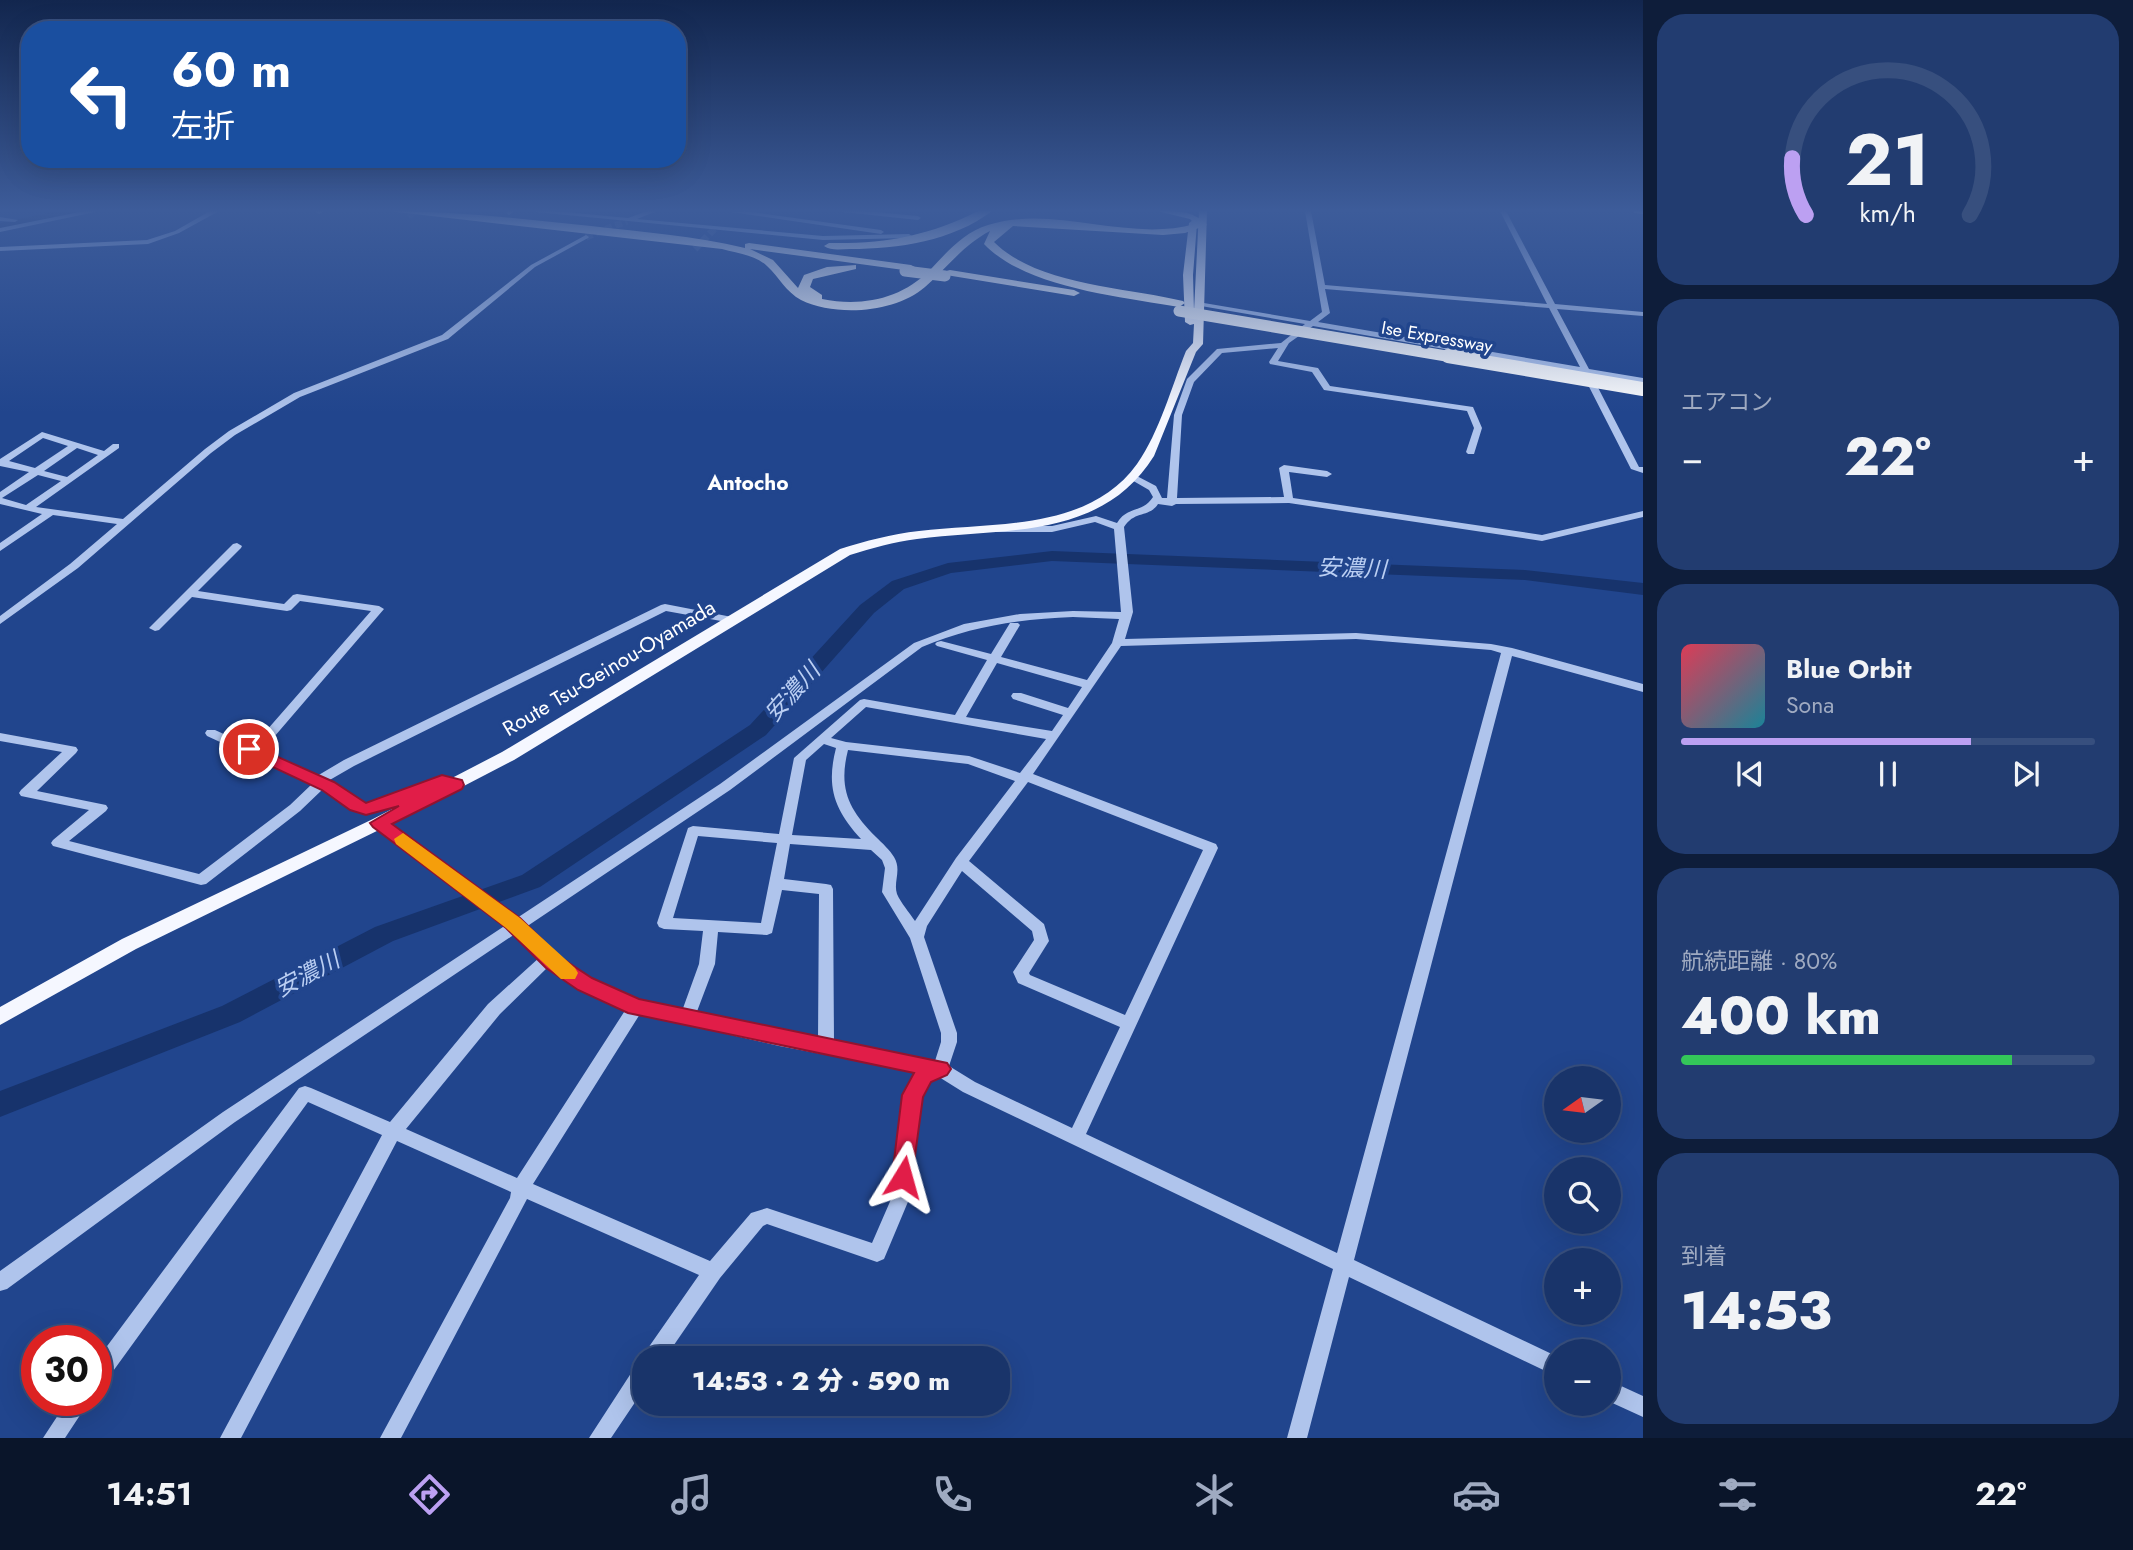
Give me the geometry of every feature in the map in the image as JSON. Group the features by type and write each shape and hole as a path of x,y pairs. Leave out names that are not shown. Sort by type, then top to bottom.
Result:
{"highway":[{"path":"784,278 802,296 824,303 850,305 890,301 912,292 927,278"},
{"path":"808,278 803,284 813,295 837,301 874,301 897,295 918,278"},
{"name":"Ise Expressway","path":"980,278 1179,306 1643,385"},
{"name":"Ise Expressway","path":"985,278 1179,306 1643,385"},
{"path":"1061,278 1179,306"}],"main road":[{"name":"Route Tsu-Geinou-Oyamada","path":"1189,278 1190,326 1187,344 1191,351"},
{"name":"Route Tsu-Geinou-Oyamada","path":"0,1017 130,944 383,825 456,785 592,707 831,559 858,546 921,533 1036,524 1074,513 1108,497 1133,477 1171,413 1191,351 1198,344 1200,278"}],"street":[{"path":"0,621 65,573 208,451 251,421 306,391 445,337 518,278"},
{"path":"1319,278 1326,313 1284,345 1273,362 1315,370 1327,388 1470,410 1478,428 1471,452"},
{"path":"1538,278 1636,469 1643,470"},
{"path":"1321,287 1643,314"},
{"path":"1201,304 1587,372 1643,385"},
{"path":"1191,351 1216,354 1284,345"},
{"path":"1172,503 1171,413 1190,381 1216,354"},
{"path":"1,463 54,427"},
{"path":"42,435 105,454"},
{"path":"0,498 74,446"},
{"path":"27,509 117,446"},
{"path":"1,463 68,480"},
{"path":"1289,500 1284,468 1327,474"},
{"path":"1133,477 1153,488 1157,503"},
{"path":"0,498 27,509 124,522"},
{"path":"917,937 920,925 961,862 1055,736 1118,643 1127,614 1119,527 1126,516 1157,503 1289,500 1542,538 1643,514"},
{"path":"0,548 51,513"},
{"path":"995,529 1061,528 1100,519 1119,527"},
{"path":"155,628 237,546"},
{"path":"191,593 287,608 298,597 379,609 255,751"},
{"path":"0,737 72,750 26,793 101,808 58,844 201,880 295,808 320,782 349,763 665,607 732,620"},
{"path":"0,1282 229,1118 725,787 918,645 946,633 1009,618 1127,614"},
{"path":"958,720 1014,625"},
{"path":"1118,643 1356,636 1508,650 1643,688"},
{"path":"941,644 1090,685"},
{"path":"1297,1438 1508,650"},
{"path":"1017,696 1071,713"},
{"path":"876,845 785,839 693,831 664,923 766,929 785,839 800,758 864,703 1055,736"},
{"path":"211,733 320,782 356,806 366,809 379,807 442,781 456,785"},
{"path":"822,738 843,746 969,760 1025,777 1211,848 1076,1137"},
{"path":"661,1346 713,1272 757,1219 766,1216 877,1252 901,1197 912,1095 924,1076 940,1069 949,1042 949,1033 917,937 889,892 892,866 840,803 836,770 843,746"},
{"path":"383,825 516,925 548,958 585,984 635,1007 940,1069 969,1087 1544,1360"},
{"path":"961,862 1039,928 1042,941 1021,972 1023,979 1130,1024"},
{"path":"776,884 826,889 826,1047"},
{"path":"687,1018 707,964 711,926"},
{"path":"230,1438 393,1132 494,1009 548,958"},
{"path":"390,1438 518,1200 521,1187 635,1007"},
{"path":"112,1356 305,1093 713,1272"},
{"path":"599,1438 632,1389"},
{"path":"1621,1397 1643,1407"},
{"path":"53,1438 69,1416"}],"waterway":[{"name":"安濃川","path":"0,1104 231,1014 384,934 531,881 758,730 867,609 898,585 948,568 1052,556 1525,575 1643,589"}],"slow traffic":[{"path":"403,839 518,927 540,951 568,973"}],"district":[{"name":"Antocho","path":"748,483"}],"route":[{"path":"249,749 328,786 356,806 366,809 379,807 442,781 456,785 379,823 513,923 540,951 569,975 585,984 635,1007 940,1069 924,1076 912,1095 903,1177"}]}
